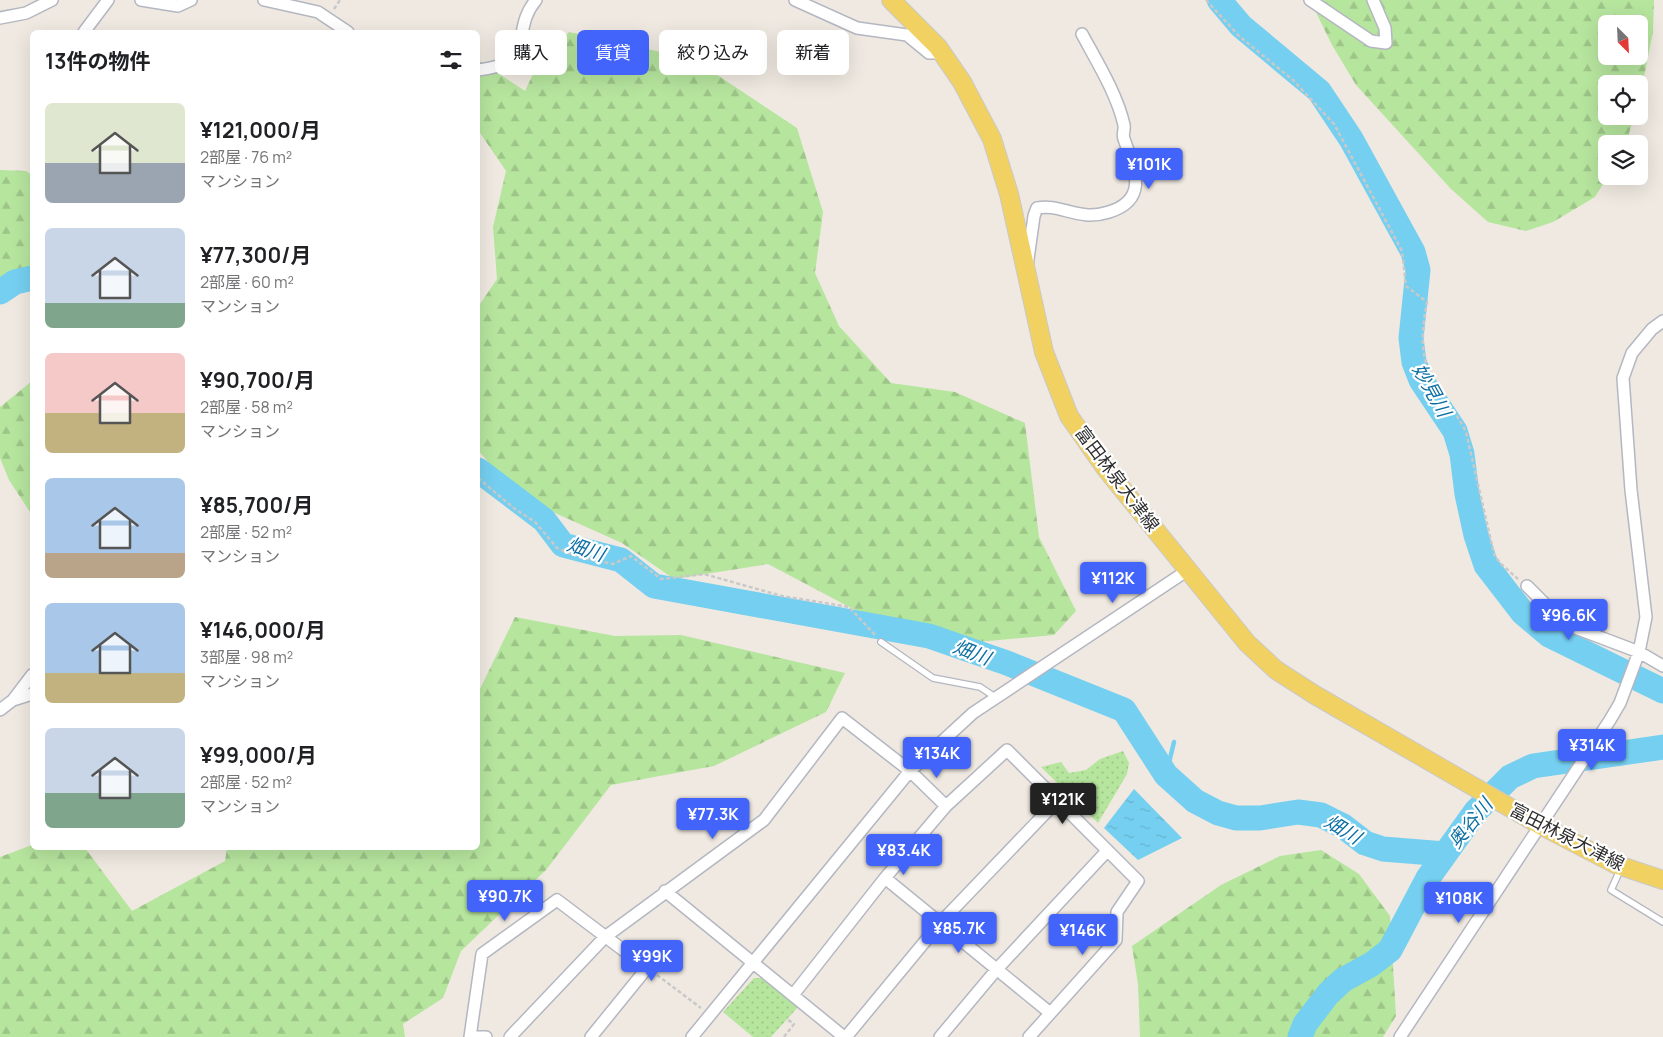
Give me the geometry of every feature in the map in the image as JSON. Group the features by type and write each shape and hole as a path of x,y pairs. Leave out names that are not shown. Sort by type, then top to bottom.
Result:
{"main road":[{"name":"富田林泉大津線","path":"891,0 942,53 962,82 992,139 1009,194 1044,352 1069,416 1106,469 1246,643 1276,670 1323,700 1540,825 1622,866 1663,880"}],"street":[{"path":"0,18 26,13 52,0"},
{"path":"86,30 108,0"},
{"path":"141,0 178,6 191,0"},
{"path":"264,0 318,12 345,30"},
{"path":"480,70 502,65 513,58 519,51 528,9 536,0"},
{"path":"795,0 857,28 907,35 929,53 942,53"},
{"path":"1310,0 1370,41 1386,43 1385,28 1373,0"},
{"path":"1026,270 1031,252 1034,216 1038,208 1045,206 1080,216 1096,215 1111,211 1125,203 1135,192 1136,168 1123,137 1125,126 1102,71 1082,34"},
{"path":"1400,1037 1620,703 1640,652 1646,617 1631,490 1624,378 1632,353 1652,329 1663,321"},
{"path":"692,1037 910,772 973,713 1010,686 1188,570"},
{"path":"1527,586 1565,624 1640,652 1663,666"},
{"path":"0,710 13,700 30,678"},
{"path":"13,700 30,695"},
{"path":"510,1037 605,937 764,820 842,718 910,772 946,806"},
{"path":"793,995 885,878 946,806 1006,750 1138,881 1116,912 1116,940 1049,1012 1029,1037"},
{"path":"665,891 845,1037 941,922 1057,801"},
{"path":"940,1037 998,969 1107,851"},
{"path":"885,878 1049,1012"},
{"path":"486,1037 470,1037 482,954 557,900 647,968 590,1037"}],"lane":[{"path":"881,642 933,678 980,687 995,697"},
{"path":"1622,866 1611,890 1663,922"}],"path":[{"path":"1206,0 1239,36 1293,80 1334,124 1402,251 1406,286 1427,302 1422,329 1422,348 1426,364 1433,381 1460,418 1466,432 1494,554 1500,563 1527,586"},
{"path":"480,480 515,509 535,522 557,548 578,557 614,564 631,556 661,579 704,574 782,596 849,607 881,642"},
{"path":"647,968 704,1010"},
{"path":"787,1019 794,1024"},
{"path":"784,1037 798,1019"}],"green space":[{"path":"1310,0 1654,0 1653,32 1648,57 1648,15 1598,15 1598,65 1646,65 1644,75 1598,75 1598,125 1631,125 1629,135 1598,135 1598,185 1602,185 1595,197 1553,222 1526,231 1488,222 1451,189 1356,85 1332,45"},
{"path":"569,32 577,34 577,75 649,75 649,49 659,52 659,75 717,75 797,128 823,212 815,273 839,326 891,383 955,392 1025,423 1039,537 1076,611 1054,635 925,647 768,564 674,579 622,543 517,496 480,452 480,304 497,279 493,227 506,171 480,133 480,61 495,71 495,75 501,75 525,91 533,75 567,75 567,34"},
{"path":"0,170 26,171 30,174 30,288 0,280"},
{"path":"30,383 30,512 9,480 0,458 0,407"},
{"path":"515,617 615,636 681,635 845,673 826,712 714,766 611,785 546,870 461,951 443,998 403,1024 405,1037 0,1037 0,857 30,846 30,850 86,850 132,911 225,861 227,850 480,850 480,689"},
{"path":"1123,751 1129,763 1127,774 1098,823 1041,767 1061,762 1069,773 1086,770 1100,759"},
{"path":"1321,850 1359,874 1390,916 1396,1016 1383,1037 1140,1037 1138,984 1132,946 1221,885 1280,856"},
{"path":"754,978 761,978 798,1007 771,1037 753,1037 723,1012"}],"water":[{"path":"1134,789 1182,838 1138,860 1104,828"}],"waterway":[{"name":"妙見川","path":"1219,0 1241,26 1319,91 1351,139 1413,252 1418,270 1411,338 1414,362 1421,380 1455,431 1462,454 1467,494 1476,535 1486,565 1523,613 1549,635 1663,691"},
{"name":"畑川","path":"0,292 15,282 30,278"},
{"name":"畑川","path":"480,472 544,520 563,545 621,560 654,586 929,636 1007,663 1124,710 1166,775 1195,801 1218,813 1236,818 1260,818 1298,812 1321,815 1343,826 1365,843 1383,849 1445,854"},
{"path":"1166,775 1174,742"},
{"name":"奥谷川","path":"1300,1037 1305,1024 1328,994 1343,980 1372,964 1390,950 1428,878 1476,811 1510,777 1533,766 1663,747"}]}
